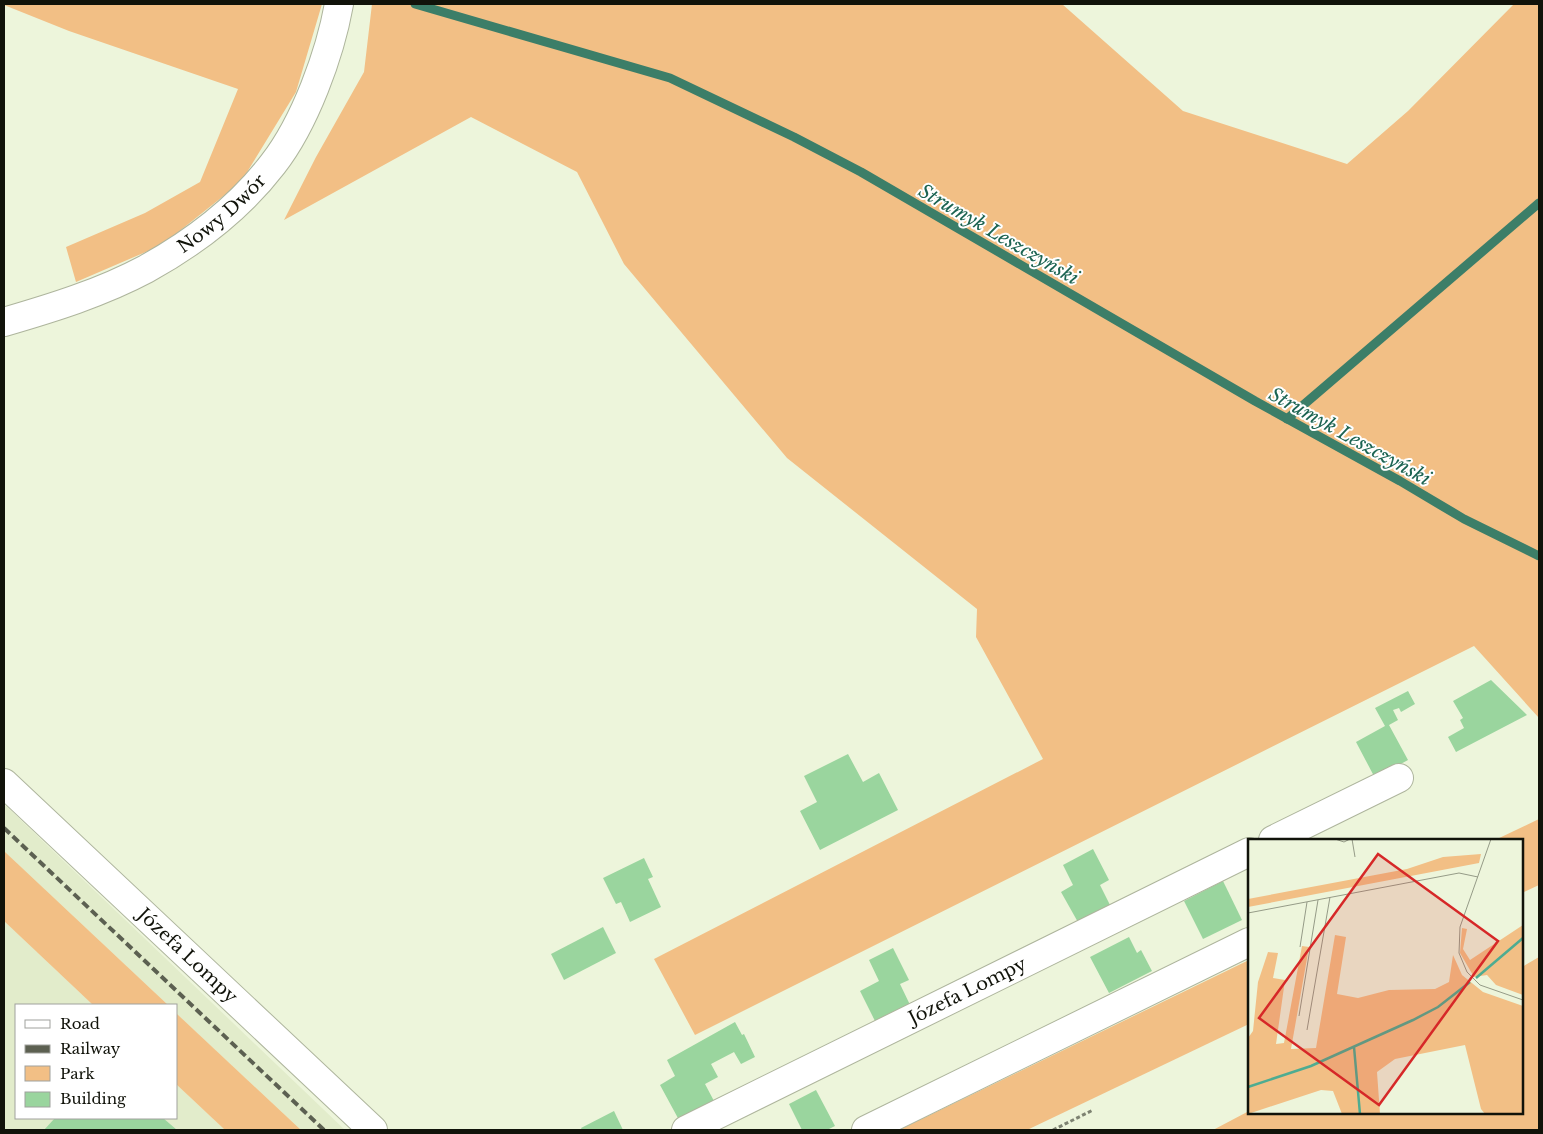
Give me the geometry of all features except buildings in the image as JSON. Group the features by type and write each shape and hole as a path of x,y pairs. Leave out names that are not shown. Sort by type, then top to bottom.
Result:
{"street":[{"name":"Nowy Dwór","path":"4,322 80,298 145,270 196,237 250,190 274,163 298,123 327,55 340,4"},
{"path":"1275,839 1399,778"},
{"name":"Józefa Lompy","path":"4,782 373,1130"},
{"name":"Józefa Lompy","path":"686,1130 1248,852"},
{"path":"866,1130 1248,942"}],"path":[{"path":"1053,1130 1093,1110"}],"shaded area":[{"path":"4,804 345,1130 301,1130 178,1015 178,1004 167,1004 4,851"},
{"path":"4,921 92,1004 15,1004 15,1119 178,1119 178,1086 225,1130 4,1130"}],"green space":[{"path":"4,4 322,4 296,92 241,182 162,245 76,282 66,247 145,213 200,182 238,89 69,31"},
{"path":"372,4 1062,4 1183,111 1347,164 1408,111 1514,4 1539,4 1539,718 1474,646 695,1035 654,959 1043,759 976,637 977,609 787,458 624,264 577,172 471,117 284,220 316,157 364,72"},
{"path":"1539,819 1539,885 1523,893 1523,839 1497,839"},
{"path":"4,851 167,1004 92,1004 4,921"},
{"path":"1539,957 1539,1130 1213,1130 1248,1112 1248,1114 1523,1114 1523,966"},
{"path":"1248,960 1248,1024 1027,1130 899,1130"},
{"path":"178,1015 301,1130 225,1130 178,1086"}],"waterway":[{"name":"Strumyk Leszczyński","path":"415,4 670,78 794,137 861,172 1255,401 1400,481 1464,519 1539,556"},
{"path":"1287,419 1539,203"}],"railway":[{"path":"4,828 324,1130"}]}
